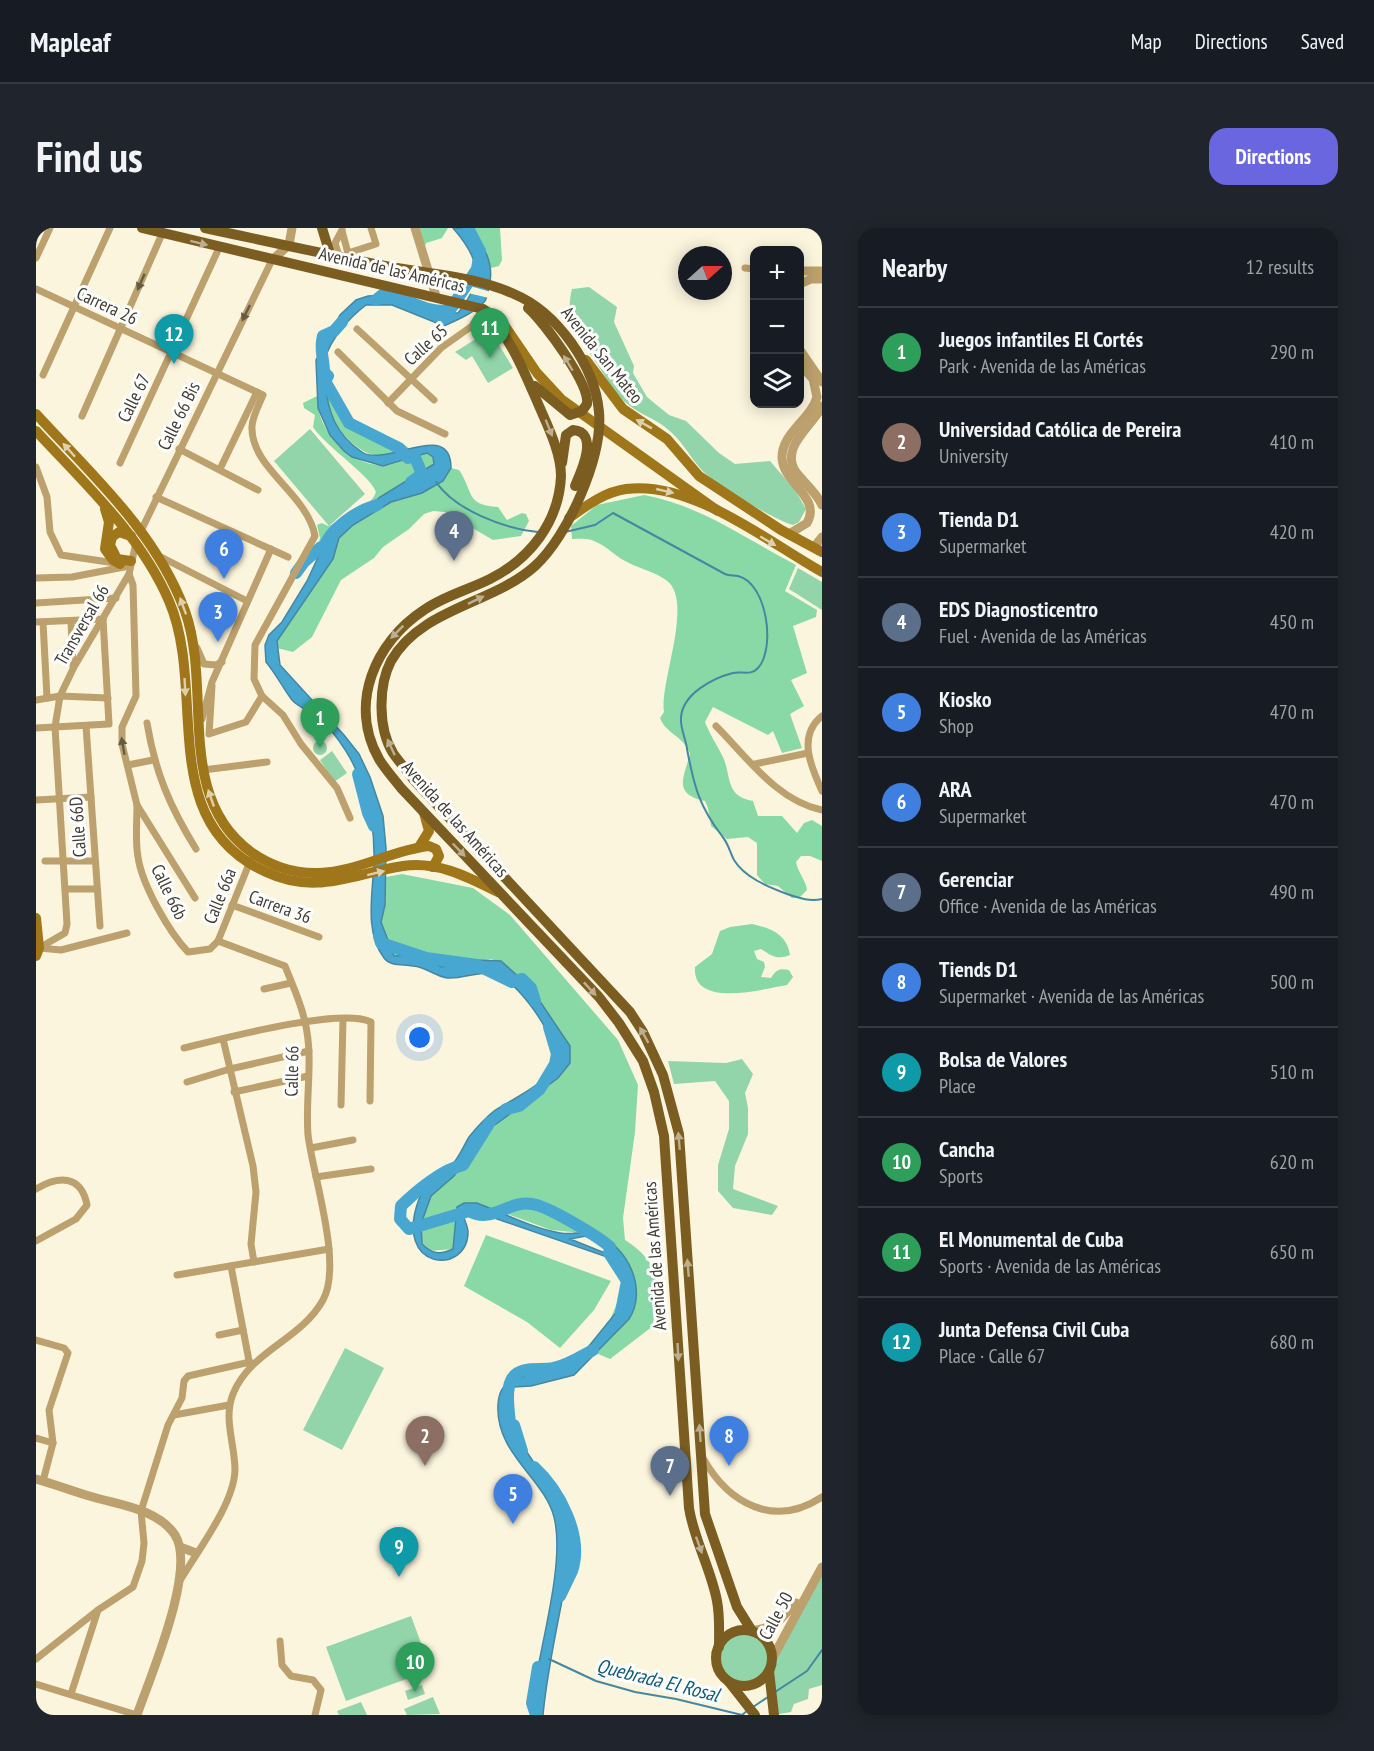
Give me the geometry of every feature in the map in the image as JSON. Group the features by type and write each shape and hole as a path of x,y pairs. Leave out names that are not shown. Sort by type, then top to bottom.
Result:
{"main road":[{"name":"Avenida de las Américas","path":"142,228 483,309 504,333 530,381 551,433 561,474 550,519 534,546 519,561 492,579 423,610 390,639 375,664 366,696 366,715 374,747 394,779 599,998 632,1040 643,1061 660,1114 668,1193 689,1508 694,1534 717,1600 719,1647"},
{"name":"Avenida de las Américas","path":"205,228 466,279 507,291 530,302 558,328 581,358 589,375 599,412 599,430 592,465 566,523 548,552 518,579 431,622 410,639 392,659 386,672 381,700 388,742 392,752 413,779 609,988 643,1032 663,1075 679,1134 702,1455 708,1478 705,1514 737,1607 743,1621 752,1631"},
{"path":"322,228 335,255"},
{"path":"507,291 531,310 547,330 587,394 587,404 582,411 570,415 549,400 530,381"},
{"name":"Avenida San Mateo","path":"530,302 549,314 569,334 609,393 633,418 667,438 699,477 818,550"},
{"path":"483,309 500,319 544,382 574,408 615,435 718,511 822,572"},
{"path":"36,414 139,527 161,557 180,598 191,632 196,660 203,770 217,814 226,830 252,858"},
{"path":"561,474 566,435 573,430 579,430 586,438 587,450 568,508 566,523"},
{"path":"36,431 132,536 152,563 180,635 192,772 200,800 217,836 226,846 252,858 293,871 345,875 405,866 433,867 458,872 501,894"},
{"path":"566,523 609,493 643,488 664,489 718,511"},
{"path":"104,505 109,522 105,549 113,560 127,566"},
{"path":"127,566 117,559 110,545 112,537 119,532 132,536"},
{"path":"419,847 429,831 424,812"},
{"path":"345,875 419,847 429,846 436,849 439,861 433,867"},
{"path":"36,918 37,952"},
{"path":"550,946 556,945 562,938"},
{"path":"755,1715 717,1666 719,1647 732,1633 752,1631 766,1642 772,1659 769,1671 774,1715"},
{"path":"729,1682 741,1686 755,1684 769,1671"}],"street":[{"path":"36,258 50,228"},
{"path":"43,375 110,228"},
{"path":"272,260 289,245 292,228"},
{"path":"341,230 348,253 376,244 371,228"},
{"path":"415,228 436,296"},
{"path":"335,255 335,243 341,230"},
{"path":"82,416 162,234"},
{"name":"Calle 67","path":"120,463 219,248"},
{"name":"Calle 66 Bis","path":"127,566 145,520 272,260"},
{"path":"745,268 750,269"},
{"path":"804,271 822,271"},
{"path":"804,282 811,279 822,279"},
{"name":"Carrera 26","path":"36,290 260,394"},
{"name":"Calle 65","path":"388,403 441,348 472,326 483,309"},
{"path":"357,329 434,400"},
{"path":"338,352 397,411 445,434"},
{"path":"803,354 822,382"},
{"path":"789,534 805,526 811,512 809,502 784,469 782,457 786,442 817,397 816,384 804,369"},
{"path":"220,469 260,394"},
{"path":"260,394 253,420 255,446 302,504 313,524 315,536 255,645 254,679 261,696 283,716 301,744 337,788 350,818"},
{"path":"822,406 794,446 791,456 794,470 822,505"},
{"path":"179,449 258,490"},
{"path":"36,467 47,497 50,532 60,555 127,566"},
{"path":"156,497 288,557"},
{"path":"818,550 822,537"},
{"path":"199,735 212,682 271,549"},
{"path":"161,557 247,601"},
{"path":"36,578 72,577 127,566"},
{"path":"127,566 134,585 136,696 122,727 122,744 137,805 195,898"},
{"name":"Transversal 66","path":"56,727 60,696 74,667 116,598 127,566"},
{"path":"36,603 116,598"},
{"path":"36,728 109,724 103,619 39,622 47,698"},
{"path":"71,621 74,667"},
{"path":"191,632 204,664 210,666 222,662"},
{"path":"212,682 209,734 246,722 261,696"},
{"path":"36,700 60,696 108,698"},
{"path":"822,716 808,735 808,753 822,791"},
{"path":"147,723 153,760 172,811 196,849"},
{"name":"Calle 66D","path":"87,726 100,926"},
{"path":"716,726 789,798 822,810"},
{"path":"37,952 64,933 67,924 56,727"},
{"path":"754,764 808,753"},
{"path":"128,765 153,760"},
{"path":"203,770 267,762"},
{"path":"36,800 91,797"},
{"name":"Calle 66b","path":"137,805 138,856 141,871 169,927 188,952 210,949 218,941"},
{"name":"Calle 66a","path":"218,941 252,858"},
{"path":"45,861 95,861"},
{"path":"66,889 97,889"},
{"name":"Carrera 36","path":"232,906 319,937"},
{"path":"37,952 61,950 127,933"},
{"name":"Calle 66","path":"218,941 285,966 305,1021 309,1051 307,1122 329,1249 329,1283 324,1299 303,1326 250,1364"},
{"path":"264,989 291,983"},
{"path":"184,1048 305,1021 362,1017 371,1022 373,1065 370,1101"},
{"path":"340,1105 344,1019"},
{"path":"223,1039 254,1176 256,1192 251,1244 254,1262"},
{"path":"187,1082 230,1069 309,1051"},
{"path":"234,1092 308,1076"},
{"path":"310,1148 353,1140"},
{"path":"316,1177 372,1169"},
{"path":"36,1188 60,1178 70,1181 85,1196 87,1205 76,1219 36,1241"},
{"path":"177,1275 329,1249"},
{"path":"36,1684 137,1715 180,1581 227,1501 235,1470 229,1405 238,1380 250,1364 231,1266"},
{"path":"219,1335 243,1330"},
{"path":"36,1340 64,1348 68,1353 49,1410 53,1443 39,1480 141,1511 166,1526 175,1535 180,1547 180,1581"},
{"path":"36,1659 98,1610 133,1587 143,1552 141,1511 168,1425 182,1398 184,1381 188,1376 250,1364"},
{"path":"174,1415 229,1405"},
{"path":"36,1438 53,1443"},
{"path":"708,1478 740,1501 768,1512 795,1510 822,1497"},
{"path":"180,1547 196,1553"},
{"name":"Calle 50","path":"772,1659 822,1567"},
{"name":"Calle 50","path":"752,1631 767,1629 781,1620 810,1587"},
{"path":"71,1694 98,1610"},
{"path":"280,1641 282,1665 291,1676 313,1680 321,1690 315,1715"}],"green space":[{"path":"415,228 448,228 442,238 426,243 423,254"},
{"path":"468,228 500,228 502,260 499,266 491,268 479,239"},
{"path":"589,287 617,307 614,322 634,366 633,373 647,397 669,415 686,421 719,453 735,464 770,461 795,490 806,509 799,522 793,525 772,516 717,483 700,468 671,432 621,398 581,340 572,322 570,301 572,289"},
{"path":"490,330 513,368 488,383 472,356 466,360 455,352"},
{"path":"324,372 333,385 337,402 336,411 343,422 361,433 400,442 410,449 378,456 365,452 350,441 336,425 329,410"},
{"path":"317,396 322,422 329,434 338,444 360,460 386,465 427,452 433,457 434,464 341,524 330,536 324,548 318,546 320,538 317,525 322,523 328,526 341,521 363,508 376,492 365,477 327,443 313,427 315,415 304,408 303,403"},
{"path":"310,429 365,494 329,526 274,461"},
{"path":"451,468 459,470 475,500 487,506 498,507 507,520 522,513 526,514 529,521 521,536 493,540 445,512 433,511 424,514 409,529 383,547 374,558 341,580 312,637 293,652 273,647 333,559 339,538 353,525 391,502 422,493 443,481"},
{"path":"644,495 684,506 704,515 796,565 785,591 817,610 816,617 793,626 807,673 791,680 804,706 790,714 802,748 782,753 773,731 768,735 713,707 705,722 723,757 731,785 738,795 753,801 758,816 782,816 797,833 804,823 812,820 822,826 822,861 810,856 801,856 796,862 807,890 800,897 792,898 778,886 765,884 757,875 757,843 748,837 727,839 711,826 705,801 688,794 684,789 683,777 690,754 660,718 664,712 666,682 677,623 674,590 662,577 625,561 599,543 589,539 572,539 571,526 597,505"},
{"path":"798,568 822,582 822,610 789,589"},
{"path":"317,741 323,741 327,748 323,755 317,755 313,751 313,745"},
{"path":"332,751 347,773 334,782 320,760"},
{"path":"402,874 473,888 510,915 618,1040 638,1085 635,1132 623,1218 625,1240 638,1249 652,1267 656,1287 655,1312 653,1326 610,1359 596,1353 631,1270 610,1247 572,1232 551,1230 485,1206 465,1203 455,1230 453,1249 429,1251 422,1244 422,1204 463,1165 480,1139 519,1106 558,1078 570,1046 492,959 442,967 394,956 381,922 386,877"},
{"path":"752,924 777,933 785,942 790,955 778,957 761,949 754,951 757,959 764,962 765,967 761,977 771,978 776,971 783,969 789,970 793,977 787,985 747,992 716,992 705,988 697,980 695,967 712,954 720,931"},
{"path":"742,1059 753,1074 745,1093 748,1108 748,1134 735,1166 733,1189 778,1206 772,1215 733,1208 718,1191 718,1165 729,1129 729,1101 715,1081 674,1084 668,1061 726,1063"},
{"path":"486,1235 611,1281 594,1310 560,1348 527,1322 464,1286"},
{"path":"345,1348 384,1368 342,1450 303,1430"},
{"path":"822,1567 822,1685 809,1689 808,1699 794,1704 791,1712 774,1715 765,1677 748,1686 729,1682 717,1666 717,1653 721,1643 729,1636 738,1632 748,1632 758,1635 766,1642 772,1653"},
{"path":"411,1616 431,1670 346,1701 326,1647"},
{"path":"422,1685 425,1694 408,1700 405,1691"},
{"path":"433,1697 440,1714 407,1715 404,1709"},
{"path":"361,1702 367,1715 339,1715 337,1711"}],"water":[{"path":"453,228 468,228 479,241 489,262 490,279 486,300 477,309 444,326 392,305 366,305 347,322 336,336 323,368 326,393 334,422 353,445 362,452 373,455 429,445 440,447 448,454 451,468 443,481 422,493 391,502 353,525 339,538 333,559 277,641 280,665 344,735 359,754 370,777 383,816 386,848 385,905 381,922 394,956 414,955 442,967 475,960 501,961 531,988 570,1046 570,1063 558,1078 483,1134 454,1176 431,1196 421,1224 422,1244 436,1253 453,1249 457,1207 464,1203 477,1203 549,1231 597,1235 618,1249 632,1270 636,1295 629,1319 574,1375 531,1386 513,1387 507,1397 507,1413 513,1429 558,1498 567,1515 574,1538 543,1715 531,1715 554,1583 557,1536 549,1503 504,1437 499,1422 498,1404 502,1388 534,1369 572,1367 623,1304 627,1281 613,1259 474,1211 463,1214 468,1232 465,1246 457,1256 445,1260 433,1259 423,1253 415,1241 413,1223 419,1199 425,1189 453,1164 469,1137 487,1117 544,1079 556,1062 556,1052 546,1030 529,1004 519,991 498,975 483,973 447,978 418,967 394,964 384,958 377,947 371,921 373,835 369,809 359,777 346,751 334,734 318,717 295,703 289,695 266,662 265,645 269,635 282,622 307,581 326,540 380,497 434,464 433,457 427,453 383,466 352,457 344,451 330,435 318,408 316,360 340,315 356,300 368,296 387,295 411,301 423,309 437,313 458,313 472,290 476,270 474,260","holes":["586,1236 605,1243 610,1252 605,1253 570,1239"]}],"pier":[{"path":"470,286 491,292 489,298 468,293"}],"waterway":[{"path":"376,300 382,295 391,296 432,310 450,310 477,269 480,251 468,228"},
{"path":"342,322 334,331 323,336 324,372 328,376 325,381 349,423 399,448 408,458 414,455 422,474 411,482"},
{"path":"436,482 455,501 482,516 511,527 538,532"},
{"path":"296,573 304,562 321,547 324,548 332,534 345,521 377,505"},
{"path":"565,532 595,525 613,513 725,574 738,576 748,581 756,591 766,617 767,646 763,659 758,668 749,673 725,675 700,688 683,709 682,730 698,795 734,860 744,872 780,891 804,899 822,899"},
{"path":"358,774 368,813 374,826"},
{"path":"379,936 381,943 426,958 477,965 512,982 522,979 531,988 535,1001"},
{"path":"506,1109 519,1106 540,1089 555,1064 557,1054 549,1027"},
{"path":"490,1122 463,1165 430,1181 414,1194 401,1206 400,1219 409,1229 469,1211 485,1215 524,1204 532,1204 549,1210 610,1247 609,1253 627,1281 621,1312"},
{"path":"522,1451 514,1425 510,1424 508,1392 512,1378 525,1370 550,1369 564,1365 593,1350"},
{"path":"534,1467 560,1501 567,1514 575,1543 572,1571 560,1596"},
{"name":"Quebrada El Rosal","path":"775,1692 807,1671 822,1650"},
{"name":"Quebrada El Rosal","path":"549,1659 596,1681 635,1692 742,1715 748,1710"},
{"path":"536,1715 532,1703 538,1667"},
{"name":"Quebrada El Rosal","path":"753,1707 768,1697"}],"place":[{"name":"El Monumental de Cuba","path":"490,358"},
{"name":"Junta Defensa Civil Cuba","path":"174,364"},
{"name":"EDS Diagnosticentro","path":"454,561"},
{"name":"ARA","path":"224,579"},
{"name":"Tienda D1","path":"218,642"},
{"name":"Juegos infantiles El Cortés","path":"320,748"},
{"name":"Universidad Católica de Pereira","path":"425,1466"},
{"name":"Tiends D1","path":"729,1466"},
{"name":"Gerenciar","path":"670,1496"},
{"name":"Kiosko","path":"513,1524"},
{"name":"Bolsa de Valores","path":"399,1577"},
{"name":"Cancha","path":"415,1692"}]}
